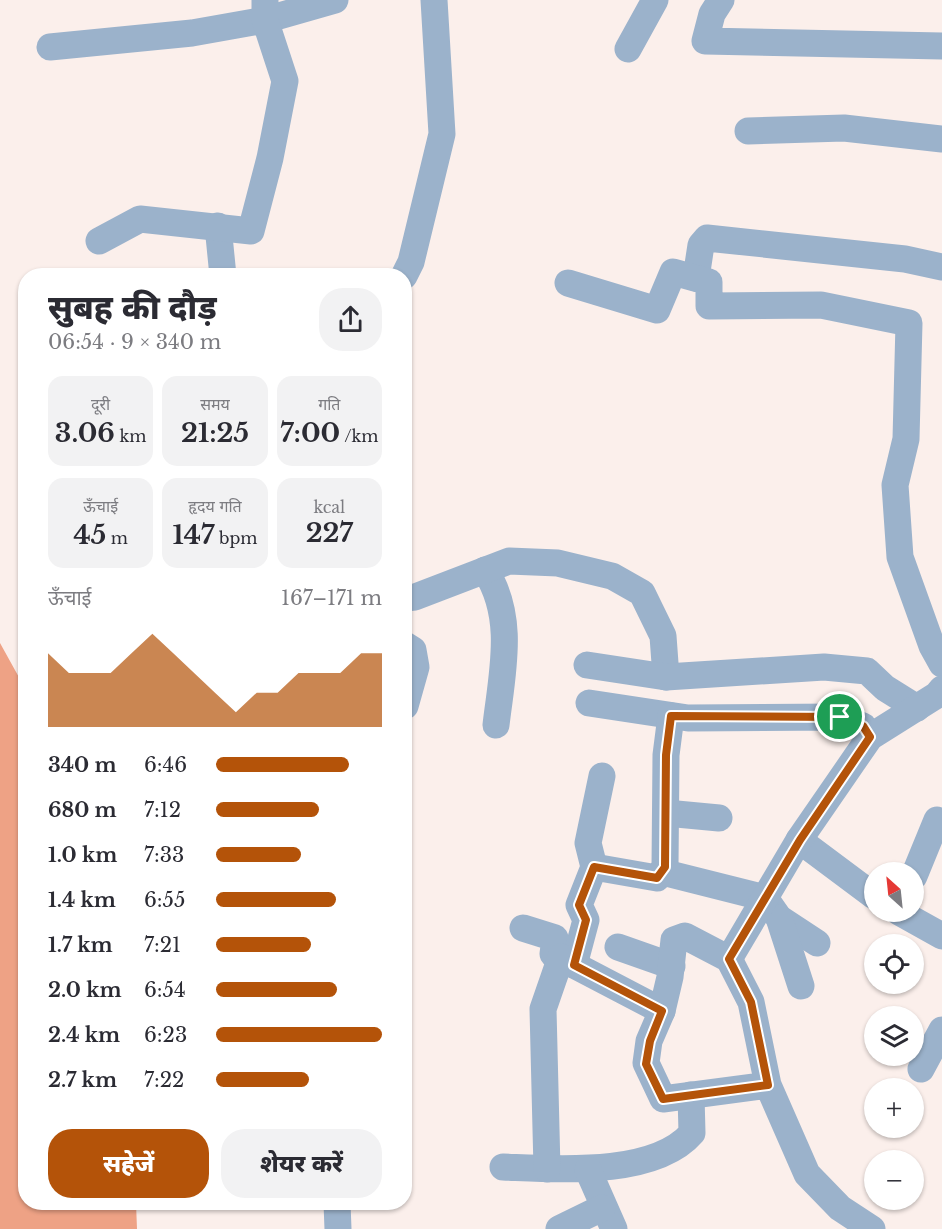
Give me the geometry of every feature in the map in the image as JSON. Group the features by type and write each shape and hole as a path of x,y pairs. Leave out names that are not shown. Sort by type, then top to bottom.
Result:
{"street":[{"path":"50,47 192,33 265,10 334,0"},
{"path":"408,268 442,134 434,0"},
{"path":"628,49 655,0"},
{"path":"721,0 712,15 705,41 942,46"},
{"path":"99,241 140,219 251,231 270,158 285,81 265,10"},
{"path":"748,131 844,128 942,139"},
{"path":"218,226 222,268"},
{"path":"696,278 701,245 707,238 905,259 942,267"},
{"path":"568,283 657,310 673,272 709,282 709,306 821,305 909,323 906,439 895,485 900,557 932,646 942,664"},
{"path":"412,597 509,561 558,563 612,576 642,592 663,636 666,677"},
{"path":"485,570 495,586 502,606 505,641 496,725"},
{"path":"412,649 416,667 412,681"},
{"path":"587,665 666,677 824,667 867,671 885,688 935,697"},
{"path":"729,959 772,908 800,840 870,737 935,697"},
{"path":"589,703 671,716 840,717 863,726 870,737"},
{"path":"594,867 657,878 665,867 666,755 671,716"},
{"path":"547,1169 543,1009 586,920 579,905 594,867 588,843 602,776"},
{"path":"666,813 719,818"},
{"path":"920,862 937,820"},
{"path":"800,840 864,888"},
{"path":"662,872 772,908 817,943"},
{"path":"772,908 801,986"},
{"path":"917,922 942,936"},
{"path":"523,928 555,938 553,954 662,1011"},
{"path":"768,1085 663,1099 646,1064 650,1041 662,1011 672,966 674,940 686,936 729,959 751,1002 768,1085 807,1174 840,1208 872,1229"},
{"path":"618,947 672,966"},
{"path":"921,1069 942,1030"},
{"path":"503,1167 588,1170 664,1155 685,1141 692,1133 691,1095"},
{"path":"559,1229 608,1218 588,1170"},
{"path":"337,1210 338,1229"}],"shaded area":[{"path":"0,643 18,676 18,1210 136,1210 137,1229 0,1229"}],"route":[{"path":"671,716 688,718 840,717 863,726 870,737 800,840 729,959 751,1002 768,1085 663,1099 646,1064 650,1041 662,1011 574,965 586,920 579,905 594,867 657,878 665,867 666,755 671,716"}]}
